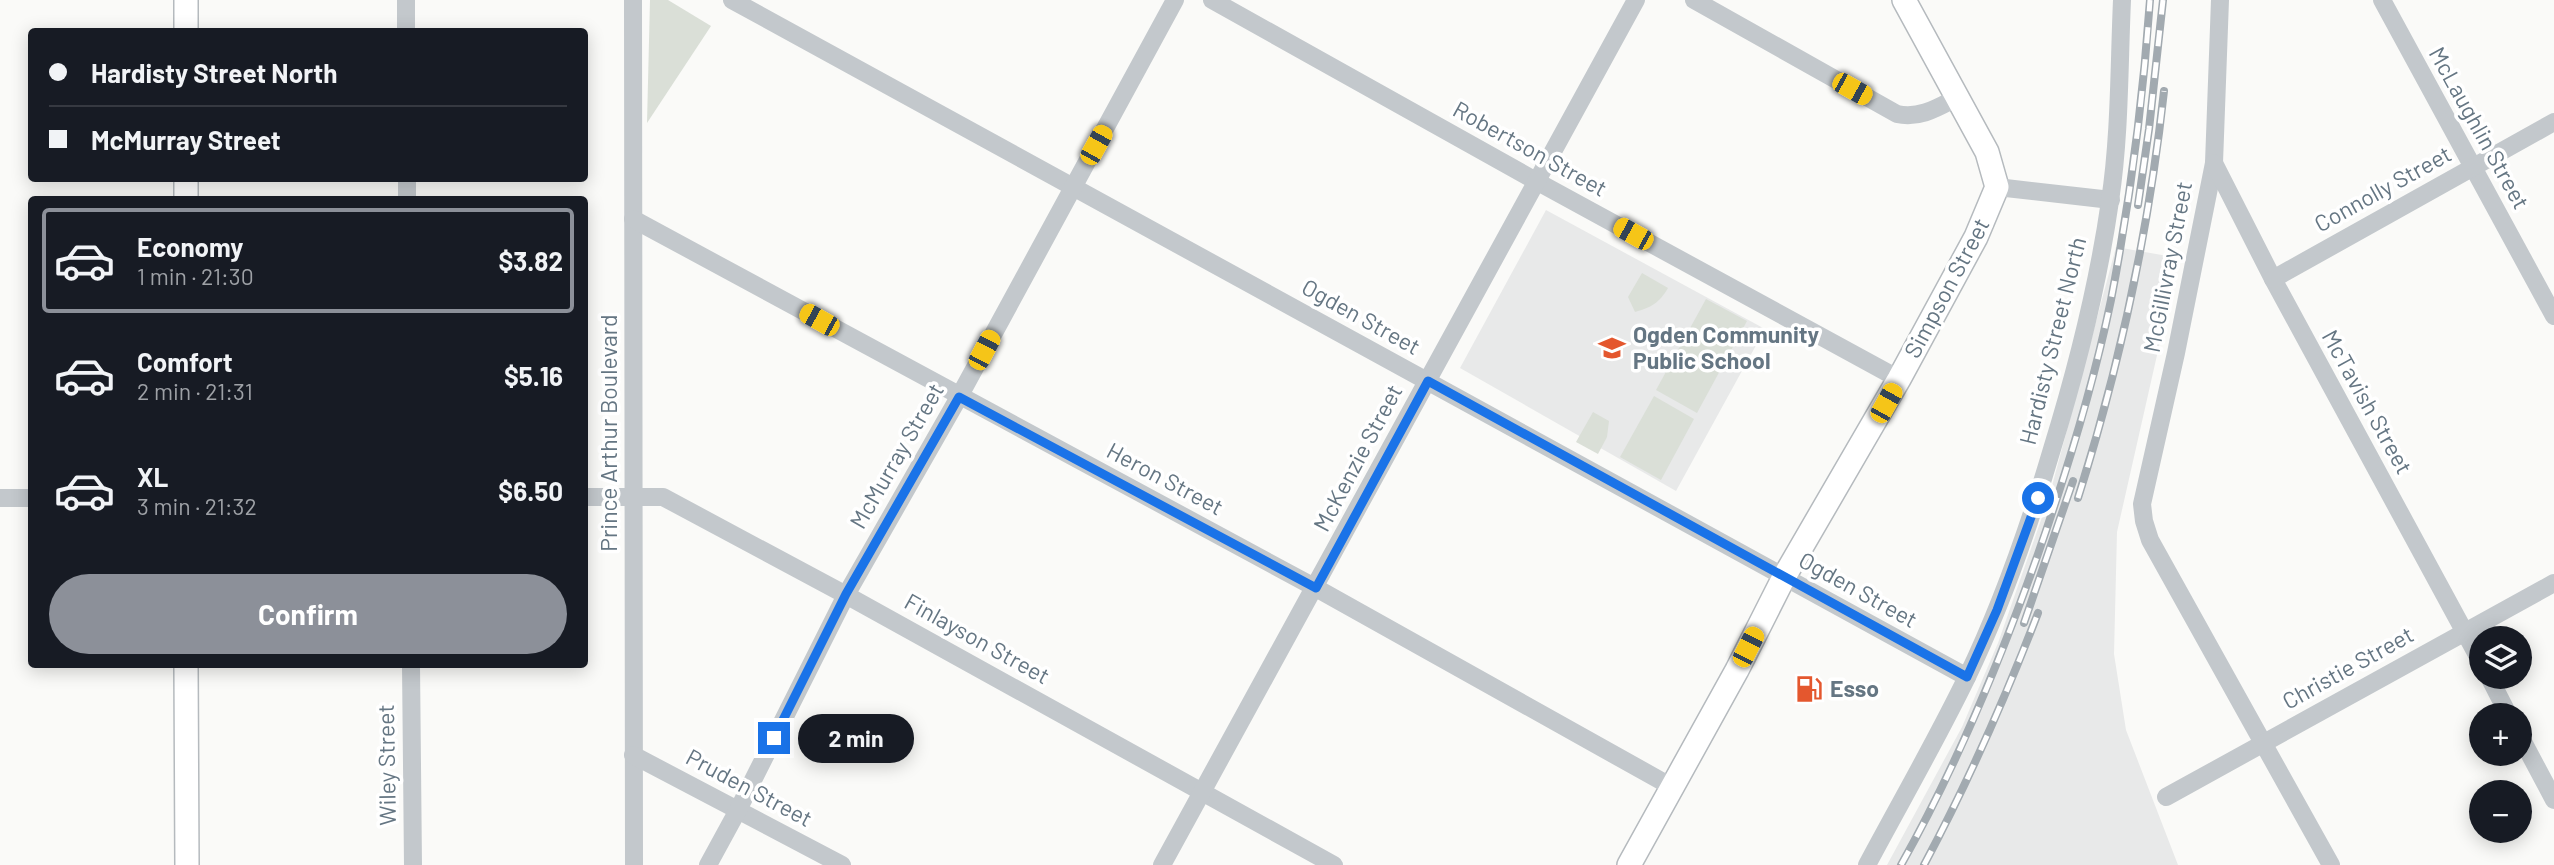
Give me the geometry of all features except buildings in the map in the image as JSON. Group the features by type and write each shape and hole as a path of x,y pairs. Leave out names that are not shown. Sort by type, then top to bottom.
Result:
{"main road":[{"path":"186,0 186,28"},
{"path":"1904,0 1987,152 1997,187"},
{"name":"Simpson Street","path":"1629,865 1737,670 1784,577 1899,379 1976,237 1997,187"},
{"path":"187,668 187,865"}],"street":[{"path":"406,0 407,28"},
{"name":"Prince Arthur Boulevard","path":"633,0 635,865"},
{"name":"Ogden Street","path":"732,0 1967,677"},
{"name":"McMurray Street","path":"708,865 846,594 959,397 1175,0"},
{"name":"Robertson Street","path":"1212,0 1899,379"},
{"name":"McKenzie Street","path":"1162,865 1636,0"},
{"path":"1694,0 1896,114 1908,117 1927,113 1956,98"},
{"name":"Hardisty Street North","path":"1867,865 1967,677 1997,610 2063,415 2092,299 2110,200 2118,112 2122,0"},
{"name":"McGillivray Street","path":"2220,0 2214,163 2142,504 2144,521 2150,540 2331,865"},
{"name":"McLaughlin Street","path":"2382,0 2554,316"},
{"name":"Connolly Street","path":"2273,279 2554,122"},
{"name":"McTavish Street","path":"2214,163 2273,279 2469,641"},
{"path":"1997,187 2110,200"},
{"name":"Heron Street","path":"633,219 1316,588 1672,787"},
{"name":"Finlayson Street","path":"588,497 663,497 846,594 1334,865"},
{"path":"0,498 28,498"},
{"name":"Christie Street","path":"2166,797 2554,583"},
{"name":"Wiley Street","path":"411,668 413,865"},
{"name":"Pruden Street","path":"634,755 842,865"},
{"path":"2532,759 2554,800"}],"shaded area":[{"path":"650,0 668,0 711,26 647,123"},
{"name":"Ogden Community Public School","path":"1546,210 1765,329 1676,491 1460,368"},
{"path":"2116,247 2179,258 2117,532 2114,654 2126,730 2178,865 1887,865 1962,727 1998,643 2049,497"},
{"path":"1642,273 1668,288 1654,304 1635,312 1628,297"},
{"path":"1706,299 1747,321 1697,413 1656,390"},
{"path":"1654,396 1694,419 1661,480 1620,457"},
{"path":"1593,412 1609,421 1607,437 1598,454 1576,442"}],"railway":[{"path":"1901,865 1941,789 1993,673 2038,554 2079,428 2104,332 2124,225 2140,113 2150,0"},
{"path":"2138,205 2163,0"},
{"path":"2078,498 2107,398 2131,296 2150,194 2164,91"},
{"path":"2024,623 2073,481"},
{"path":"1924,865 1985,741 2038,613"}],"place":[{"name":"Ogden Community Public School","path":"1612,348"},
{"name":"Esso","path":"1809,689"}],"route":[{"path":"774,738 846,594 959,397 1316,588 1428,381 1967,677 1997,610 2038,498"}]}
